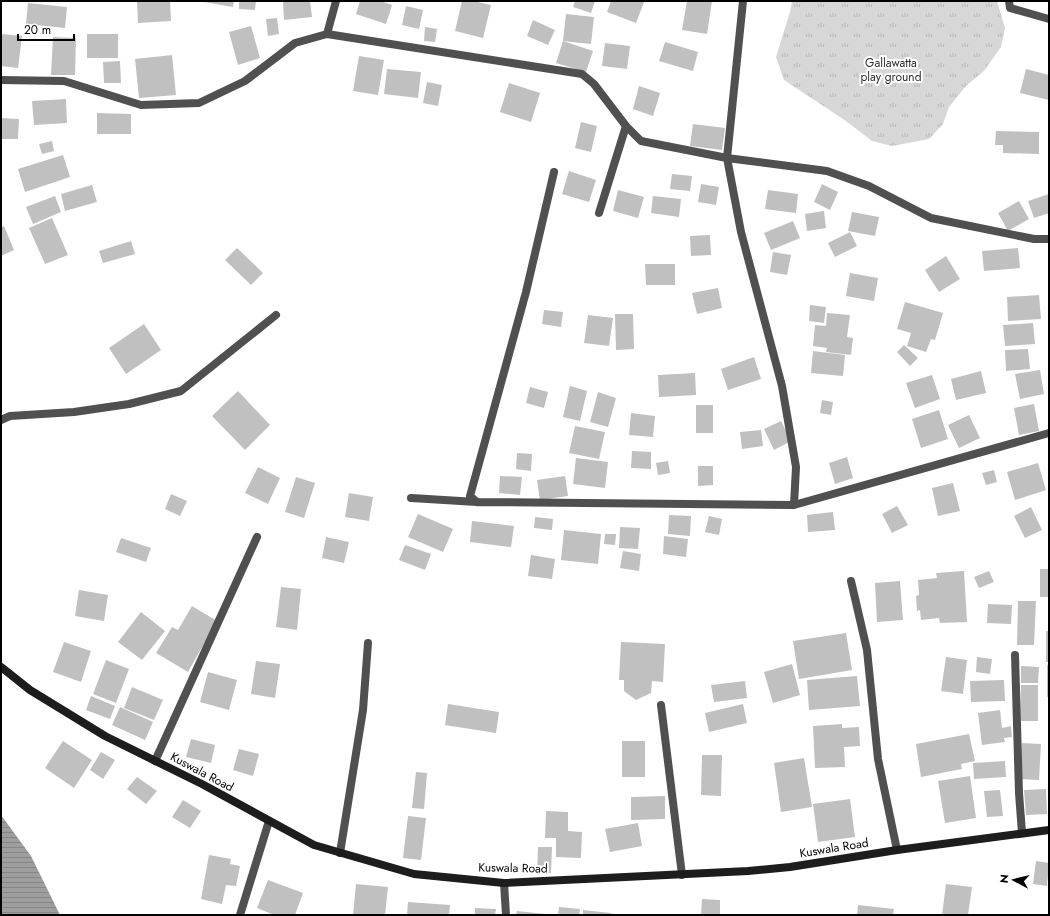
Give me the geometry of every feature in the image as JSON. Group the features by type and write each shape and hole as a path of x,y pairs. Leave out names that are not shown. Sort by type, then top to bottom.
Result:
{"street":[{"path":"327,34 336,1"},
{"path":"743,1 727,158 741,232 782,386 796,467 794,505"},
{"path":"1009,1 1010,8 1049,20"},
{"path":"1,80 64,81 141,105 199,103 245,81 294,42 327,34 582,74 594,84 626,126 641,141 727,158 827,171 869,186 931,218 1034,239 1049,239"},
{"path":"600,213 626,126"},
{"path":"477,502 470,496 526,292 554,172"},
{"path":"1,420 10,416 74,412 129,404 181,391 276,315"},
{"path":"411,498 477,502 794,505 1049,433"},
{"path":"155,761 257,537"},
{"path":"851,581 867,650 878,759 897,850"},
{"path":"340,852 363,710 368,643"},
{"path":"1015,655 1019,794 1022,833"},
{"name":"Kuswala Road","path":"1,667 30,690 99,732 314,845 414,874 504,883 748,871 790,867 897,850 1049,830"},
{"path":"661,705 682,875"},
{"path":"240,915 269,821"},
{"path":"504,883 506,915"}],"green space":[{"name":"Gallawatta play ground","path":"792,1 997,1 1005,28 1001,47 984,71 966,86 949,107 943,124 929,139 892,146 872,141 846,121 784,80 776,57"}],"shaded area":[{"path":"1,815 31,856 60,915 1,915"}],"building":[{"path":"137,1 170,1 171,21 138,23"},
{"path":"198,1 234,1 233,7"},
{"path":"239,1 256,1 255,10 239,9"},
{"path":"283,1 310,1 312,17 284,20"},
{"path":"360,1 380,1 392,5 386,24 356,14"},
{"path":"462,1 473,1 491,5 483,38 455,31"},
{"path":"575,1 595,1 591,13 573,7"},
{"path":"611,1 644,2 636,23 607,12"},
{"path":"687,1 712,1 707,34 682,30"},
{"path":"28,3 67,7 65,28 26,24"},
{"path":"406,6 423,10 419,29 402,25"},
{"path":"566,14 594,17 591,44 563,41"},
{"path":"277,18 279,34 268,36 266,19"},
{"path":"533,20 555,30 548,45 527,36"},
{"path":"251,26 260,58 238,65 229,32"},
{"path":"425,27 437,29 435,42 424,41"},
{"path":"1,34 22,36 18,68 1,66"},
{"path":"87,34 118,34 118,58 87,58"},
{"path":"53,37 76,38 75,75 51,75"},
{"path":"563,41 593,51 586,72 556,63"},
{"path":"665,42 698,52 693,71 659,61"},
{"path":"605,43 630,46 627,69 602,66"},
{"path":"172,55 176,95 139,98 135,59"},
{"path":"359,56 384,60 378,95 353,91"},
{"path":"120,61 121,83 104,83 103,62"},
{"path":"387,69 421,72 418,98 384,94"},
{"path":"1026,69 1049,75 1049,100 1020,93"},
{"path":"427,82 442,85 438,106 423,103"},
{"path":"509,83 540,93 531,122 500,112"},
{"path":"639,86 660,93 653,116 633,109"},
{"path":"66,99 67,123 34,125 32,101"},
{"path":"97,113 131,114 131,134 97,134"},
{"path":"1,118 19,119 18,139 1,139"},
{"path":"581,122 597,126 591,152 575,148"},
{"path":"693,124 725,128 722,150 690,146"},
{"path":"996,131 1039,132 1039,154 1003,153 1003,145 995,145"},
{"path":"52,141 54,151 42,154 39,144"},
{"path":"63,155 70,177 25,192 18,169"},
{"path":"569,171 596,180 589,202 562,194"},
{"path":"672,174 692,176 690,191 670,189"},
{"path":"701,184 719,187 716,205 698,202"},
{"path":"822,184 838,192 830,210 814,202"},
{"path":"92,185 97,202 65,211 61,194"},
{"path":"618,190 644,197 638,218 613,211"},
{"path":"768,190 798,194 796,213 765,209"},
{"path":"1049,194 1049,213 1034,218 1028,201"},
{"path":"55,196 61,212 33,224 26,207"},
{"path":"653,196 681,199 679,217 651,213"},
{"path":"1019,201 1029,219 1008,231 998,213"},
{"path":"824,211 826,228 807,231 805,214"},
{"path":"852,212 879,217 875,236 848,231"},
{"path":"52,218 68,255 45,264 29,228"},
{"path":"793,221 800,238 771,250 764,233"},
{"path":"4,226 14,250 1,256 1,228"},
{"path":"850,232 857,246 835,257 828,243"},
{"path":"710,235 711,255 691,256 690,236"},
{"path":"131,241 135,254 103,263 99,251"},
{"path":"237,248 263,273 251,285 225,260"},
{"path":"1018,248 1020,268 984,271 982,251"},
{"path":"773,252 791,255 787,275 770,272"},
{"path":"946,256 960,279 939,292 925,270"},
{"path":"645,264 675,264 675,285 646,285"},
{"path":"850,273 878,278 874,301 846,296"},
{"path":"718,288 722,308 697,314 692,293"},
{"path":"1039,295 1041,319 1008,321 1007,297"},
{"path":"905,302 943,313 935,340 931,339 926,352 907,346 911,333 897,329"},
{"path":"810,305 826,307 824,323 809,321"},
{"path":"544,310 563,312 561,327 542,324"},
{"path":"827,313 850,315 847,337 853,338 851,355 826,352 827,348 813,346 815,325 826,326"},
{"path":"615,314 633,314 634,349 616,350"},
{"path":"588,315 613,318 609,346 584,343"},
{"path":"1033,323 1035,344 1005,346 1003,325"},
{"path":"144,324 161,350 126,374 109,348"},
{"path":"904,345 918,358 910,366 897,352"},
{"path":"1028,349 1030,369 1006,371 1005,350"},
{"path":"813,351 845,355 843,376 811,373"},
{"path":"754,357 761,379 728,390 721,369"},
{"path":"1040,370 1044,394 1020,399 1015,374"},
{"path":"981,371 986,393 956,400 951,379"},
{"path":"695,373 696,395 659,397 658,375"},
{"path":"932,375 940,399 915,408 906,383"},
{"path":"570,386 587,391 580,421 563,417"},
{"path":"530,387 548,392 544,408 526,403"},
{"path":"238,391 270,425 245,450 212,416"},
{"path":"598,392 616,398 608,427 590,422"},
{"path":"822,400 833,402 831,415 820,413"},
{"path":"1034,404 1039,431 1019,435 1014,408"},
{"path":"696,405 713,405 713,433 696,433"},
{"path":"939,410 948,439 921,448 912,419"},
{"path":"631,413 655,416 653,437 629,435"},
{"path":"969,415 980,438 959,448 948,425"},
{"path":"781,421 791,441 774,450 764,429"},
{"path":"575,426 605,432 599,459 569,453"},
{"path":"761,430 763,446 742,449 740,432"},
{"path":"632,451 651,452 651,469 631,468"},
{"path":"517,453 532,454 531,471 516,469"},
{"path":"847,457 853,478 835,484 829,463"},
{"path":"576,458 608,462 605,488 573,484"},
{"path":"668,461 670,473 658,475 656,463"},
{"path":"1038,463 1046,490 1015,500 1007,472"},
{"path":"698,466 713,466 713,485 698,486"},
{"path":"258,467 280,478 268,504 245,493"},
{"path":"994,470 997,482 986,485 982,473"},
{"path":"500,476 522,477 520,495 499,493"},
{"path":"565,476 568,496 540,500 537,480"},
{"path":"296,477 315,483 304,518 285,512"},
{"path":"953,483 960,511 938,516 932,488"},
{"path":"349,493 373,497 369,521 345,517"},
{"path":"171,494 187,501 180,516 165,509"},
{"path":"897,506 908,525 892,533 882,514"},
{"path":"1031,507 1042,530 1025,538 1014,516"},
{"path":"833,512 835,530 808,532 807,515"},
{"path":"418,514 453,529 443,552 408,537"},
{"path":"669,515 691,516 690,536 668,534"},
{"path":"709,516 722,519 719,535 705,532"},
{"path":"535,517 553,519 552,530 534,528"},
{"path":"472,521 514,526 511,547 470,542"},
{"path":"620,527 640,528 638,549 619,548"},
{"path":"564,530 601,534 598,564 561,560"},
{"path":"605,534 616,534 615,545 604,544"},
{"path":"664,536 688,539 686,557 663,554"},
{"path":"326,537 349,542 344,563 322,558"},
{"path":"121,538 151,548 146,562 116,552"},
{"path":"405,545 431,554 425,570 399,560"},
{"path":"623,551 641,554 639,571 620,568"},
{"path":"531,555 555,559 552,579 528,576"},
{"path":"1040,569 1049,569 1049,597 1040,597"},
{"path":"964,571 967,622 940,623 939,618 921,620 920,610 917,611 916,596 919,595 918,580 937,578 936,573"},
{"path":"989,571 994,582 979,588 974,577"},
{"path":"900,581 903,620 877,622 875,583"},
{"path":"281,587 301,589 297,630 276,627"},
{"path":"79,590 108,595 104,621 75,616"},
{"path":"1018,601 1036,601 1034,645 1017,645"},
{"path":"988,604 1012,605 1011,624 987,623"},
{"path":"192,606 217,621 188,672 156,653 172,627 178,630"},
{"path":"141,612 165,631 142,660 118,642"},
{"path":"1046,631 1049,631 1049,662 1046,662"},
{"path":"846,633 852,670 799,679 793,641"},
{"path":"64,642 91,651 81,682 53,672"},
{"path":"621,642 665,644 663,682 652,681 651,693 636,700 624,691 624,680 619,680"},
{"path":"946,657 967,660 963,694 941,691"},
{"path":"977,657 992,659 990,674 976,672"},
{"path":"106,660 129,669 116,703 93,694"},
{"path":"256,661 280,664 275,698 251,694"},
{"path":"792,664 800,695 773,703 764,672"},
{"path":"1047,665 1049,665 1049,697 1047,697"},
{"path":"1021,666 1039,667 1038,683 1021,683"},
{"path":"208,672 237,680 229,710 200,702"},
{"path":"857,676 860,706 809,710 807,680"},
{"path":"1004,680 1005,701 971,702 970,681"},
{"path":"745,681 747,698 714,702 711,685"},
{"path":"1021,685 1038,685 1038,721 1020,721"},
{"path":"132,687 163,700 154,720 124,708"},
{"path":"91,696 115,706 110,719 86,710"},
{"path":"448,704 499,712 496,733 445,725"},
{"path":"743,704 747,723 709,732 705,713"},
{"path":"120,707 153,722 145,740 112,725"},
{"path":"1000,710 1002,728 1011,726 1012,737 1004,738 1005,742 982,745 978,713"},
{"path":"842,724 842,728 859,727 860,746 844,747 845,767 815,768 813,726"},
{"path":"969,734 975,761 961,764 962,769 921,777 916,744"},
{"path":"191,739 215,745 211,763 186,757"},
{"path":"63,741 92,760 74,788 45,768"},
{"path":"622,741 645,741 645,777 622,777"},
{"path":"1022,743 1041,744 1039,780 1020,779"},
{"path":"239,749 259,754 253,776 233,770"},
{"path":"101,752 115,760 103,779 90,770"},
{"path":"702,755 722,755 721,796 701,795"},
{"path":"804,758 812,807 781,812 774,763"},
{"path":"1005,761 1006,777 974,779 973,763"},
{"path":"416,772 427,773 424,809 412,808"},
{"path":"970,776 976,818 945,823 938,781"},
{"path":"137,777 157,791 146,804 127,789"},
{"path":"1046,789 1047,814 1026,815 1024,790"},
{"path":"1000,790 1003,816 987,817 984,791"},
{"path":"665,796 665,819 631,820 631,797"},
{"path":"850,799 855,837 818,842 813,804"},
{"path":"183,800 201,811 190,828 172,817"},
{"path":"546,811 568,812 568,831 582,832 581,858 556,857 556,838 545,838"},
{"path":"408,816 426,818 421,860 403,858"},
{"path":"638,823 642,846 610,852 605,829"},
{"path":"538,847 552,847 551,873 537,872"},
{"path":"209,855 231,859 230,864 240,866 236,886 226,885 222,904 201,899"},
{"path":"1036,861 1049,863 1047,886 1033,884"},
{"path":"268,880 303,893 295,915 274,915 257,908"},
{"path":"356,884 388,887 385,915 353,915"},
{"path":"946,884 972,887 968,915 942,915"},
{"path":"702,899 720,900 720,915 701,915"},
{"path":"408,902 450,905 449,915 407,915"},
{"path":"858,905 894,909 893,915 857,915"},
{"path":"559,907 580,909 579,915 558,915"},
{"path":"475,908 496,909 495,915 475,915"},
{"path":"583,910 611,913 611,915 583,915"},
{"path":"517,911 546,914 546,915 516,915"}]}
